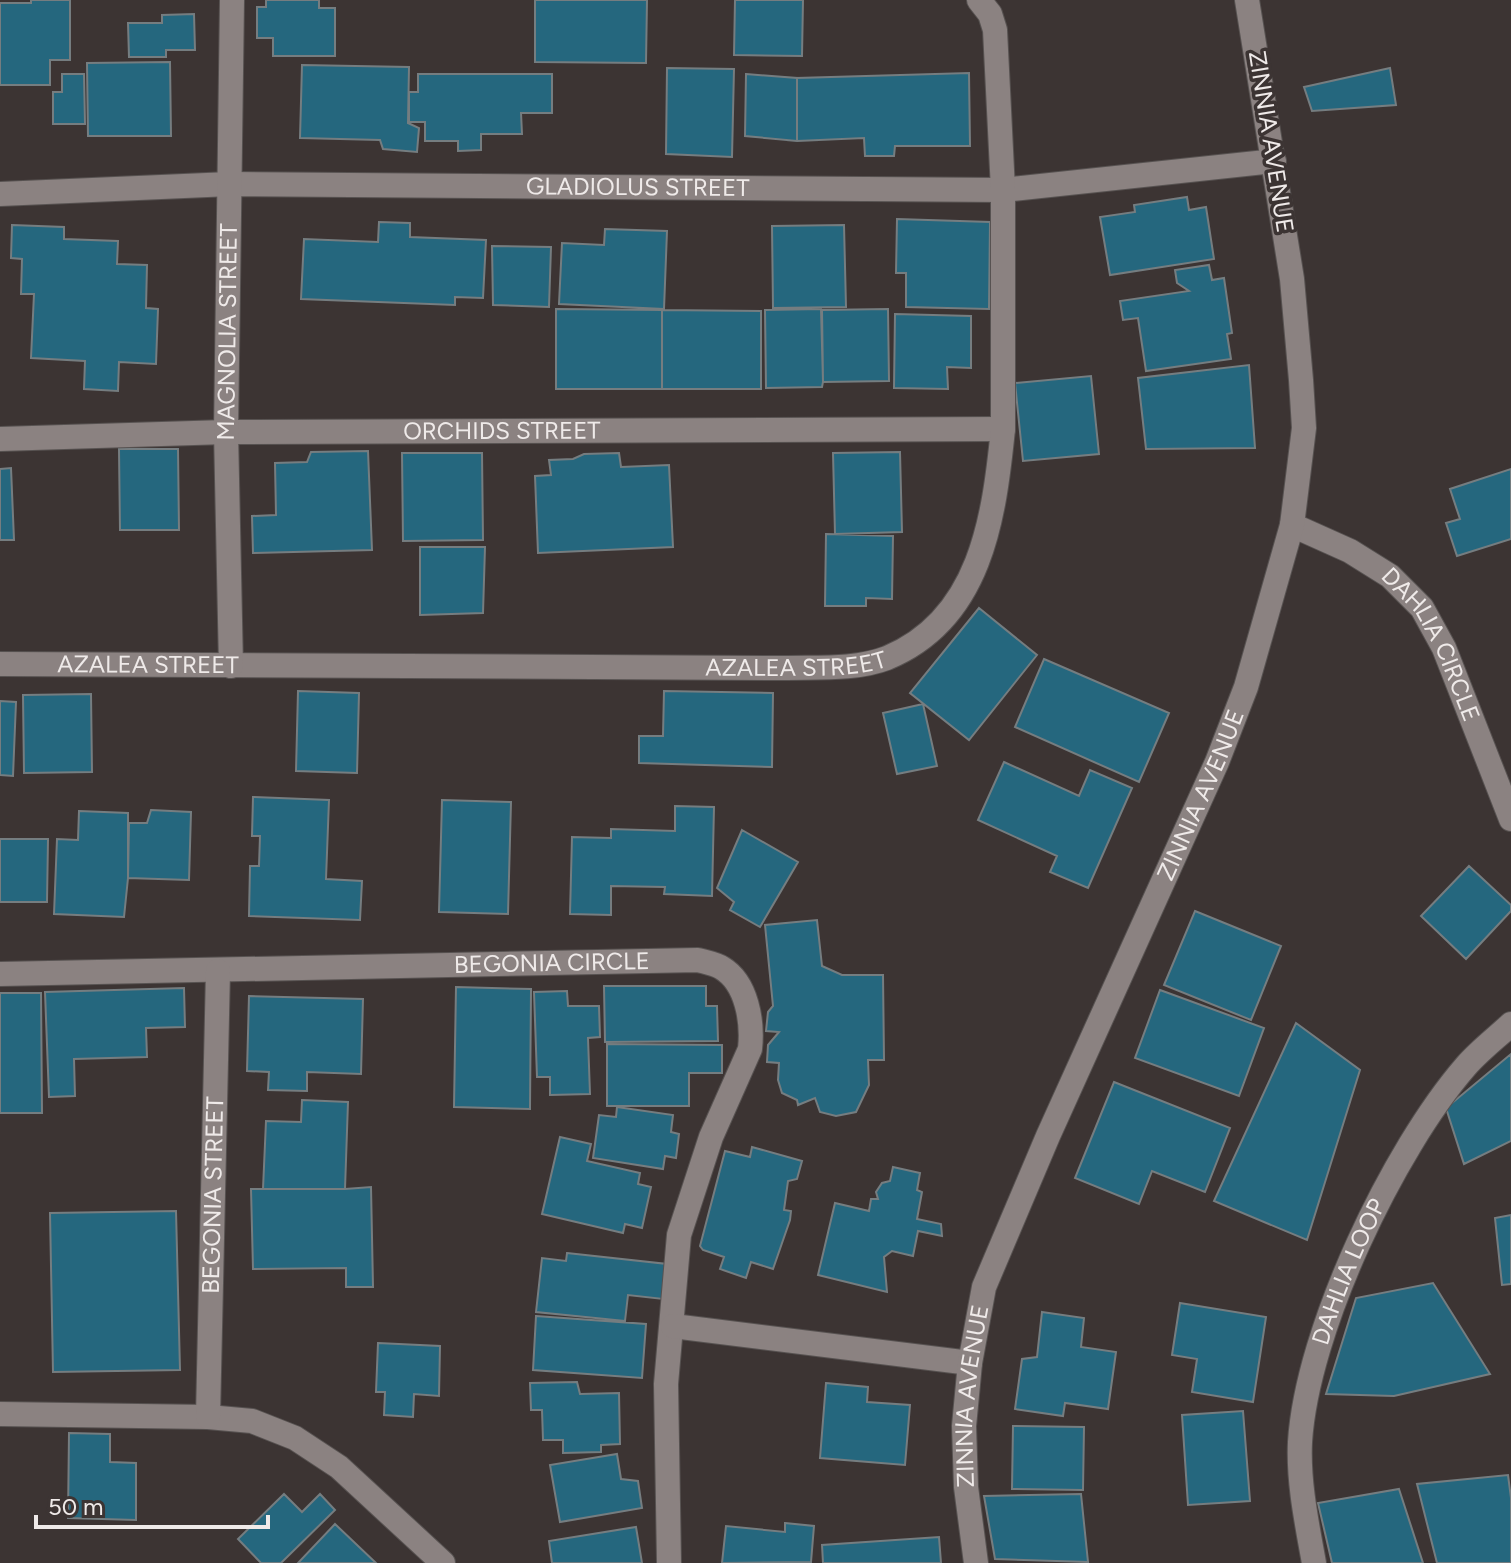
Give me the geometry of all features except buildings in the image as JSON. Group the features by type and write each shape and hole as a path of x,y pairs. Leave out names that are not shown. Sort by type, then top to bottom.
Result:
{"street":[{"name":"MAGNOLIA STREET","path":"231,666 226,432 232,0"},
{"name":"AZALEA STREET","path":"0,664 783,668 856,665 886,658 937,626 960,600 976,569 994,490 1003,429 1003,190 995,30 990,14 979,0"},
{"name":"ZINNIA AVENUE","path":"976,1563 966,1487 964,1426 970,1363 984,1287 1048,1136 1217,762 1242,699 1292,525 1304,428 1301,380 1292,279 1247,0"},
{"name":"GLADIOLUS STREET","path":"0,194 230,184 1003,190 1274,161"},
{"name":"ORCHIDS STREET","path":"0,439 226,432 1003,429"},
{"name":"DAHLIA CIRCLE","path":"1292,525 1350,551 1390,576 1422,608 1444,648 1511,819"},
{"name":"BEGONIA CIRCLE","path":"0,974 698,960 722,967 742,987 751,1036 750,1049 711,1137 679,1235 666,1384 669,1563"},
{"name":"BEGONIA STREET","path":"208,1417 218,971"},
{"name":"DAHLIA LOOP","path":"1314,1563 1304,1507 1300,1443 1306,1390 1337,1295 1382,1194 1430,1112 1467,1064 1511,1024"},
{"path":"673,1326 970,1363"},
{"path":"0,1414 208,1417 252,1421 295,1438 339,1467 443,1563"}]}
